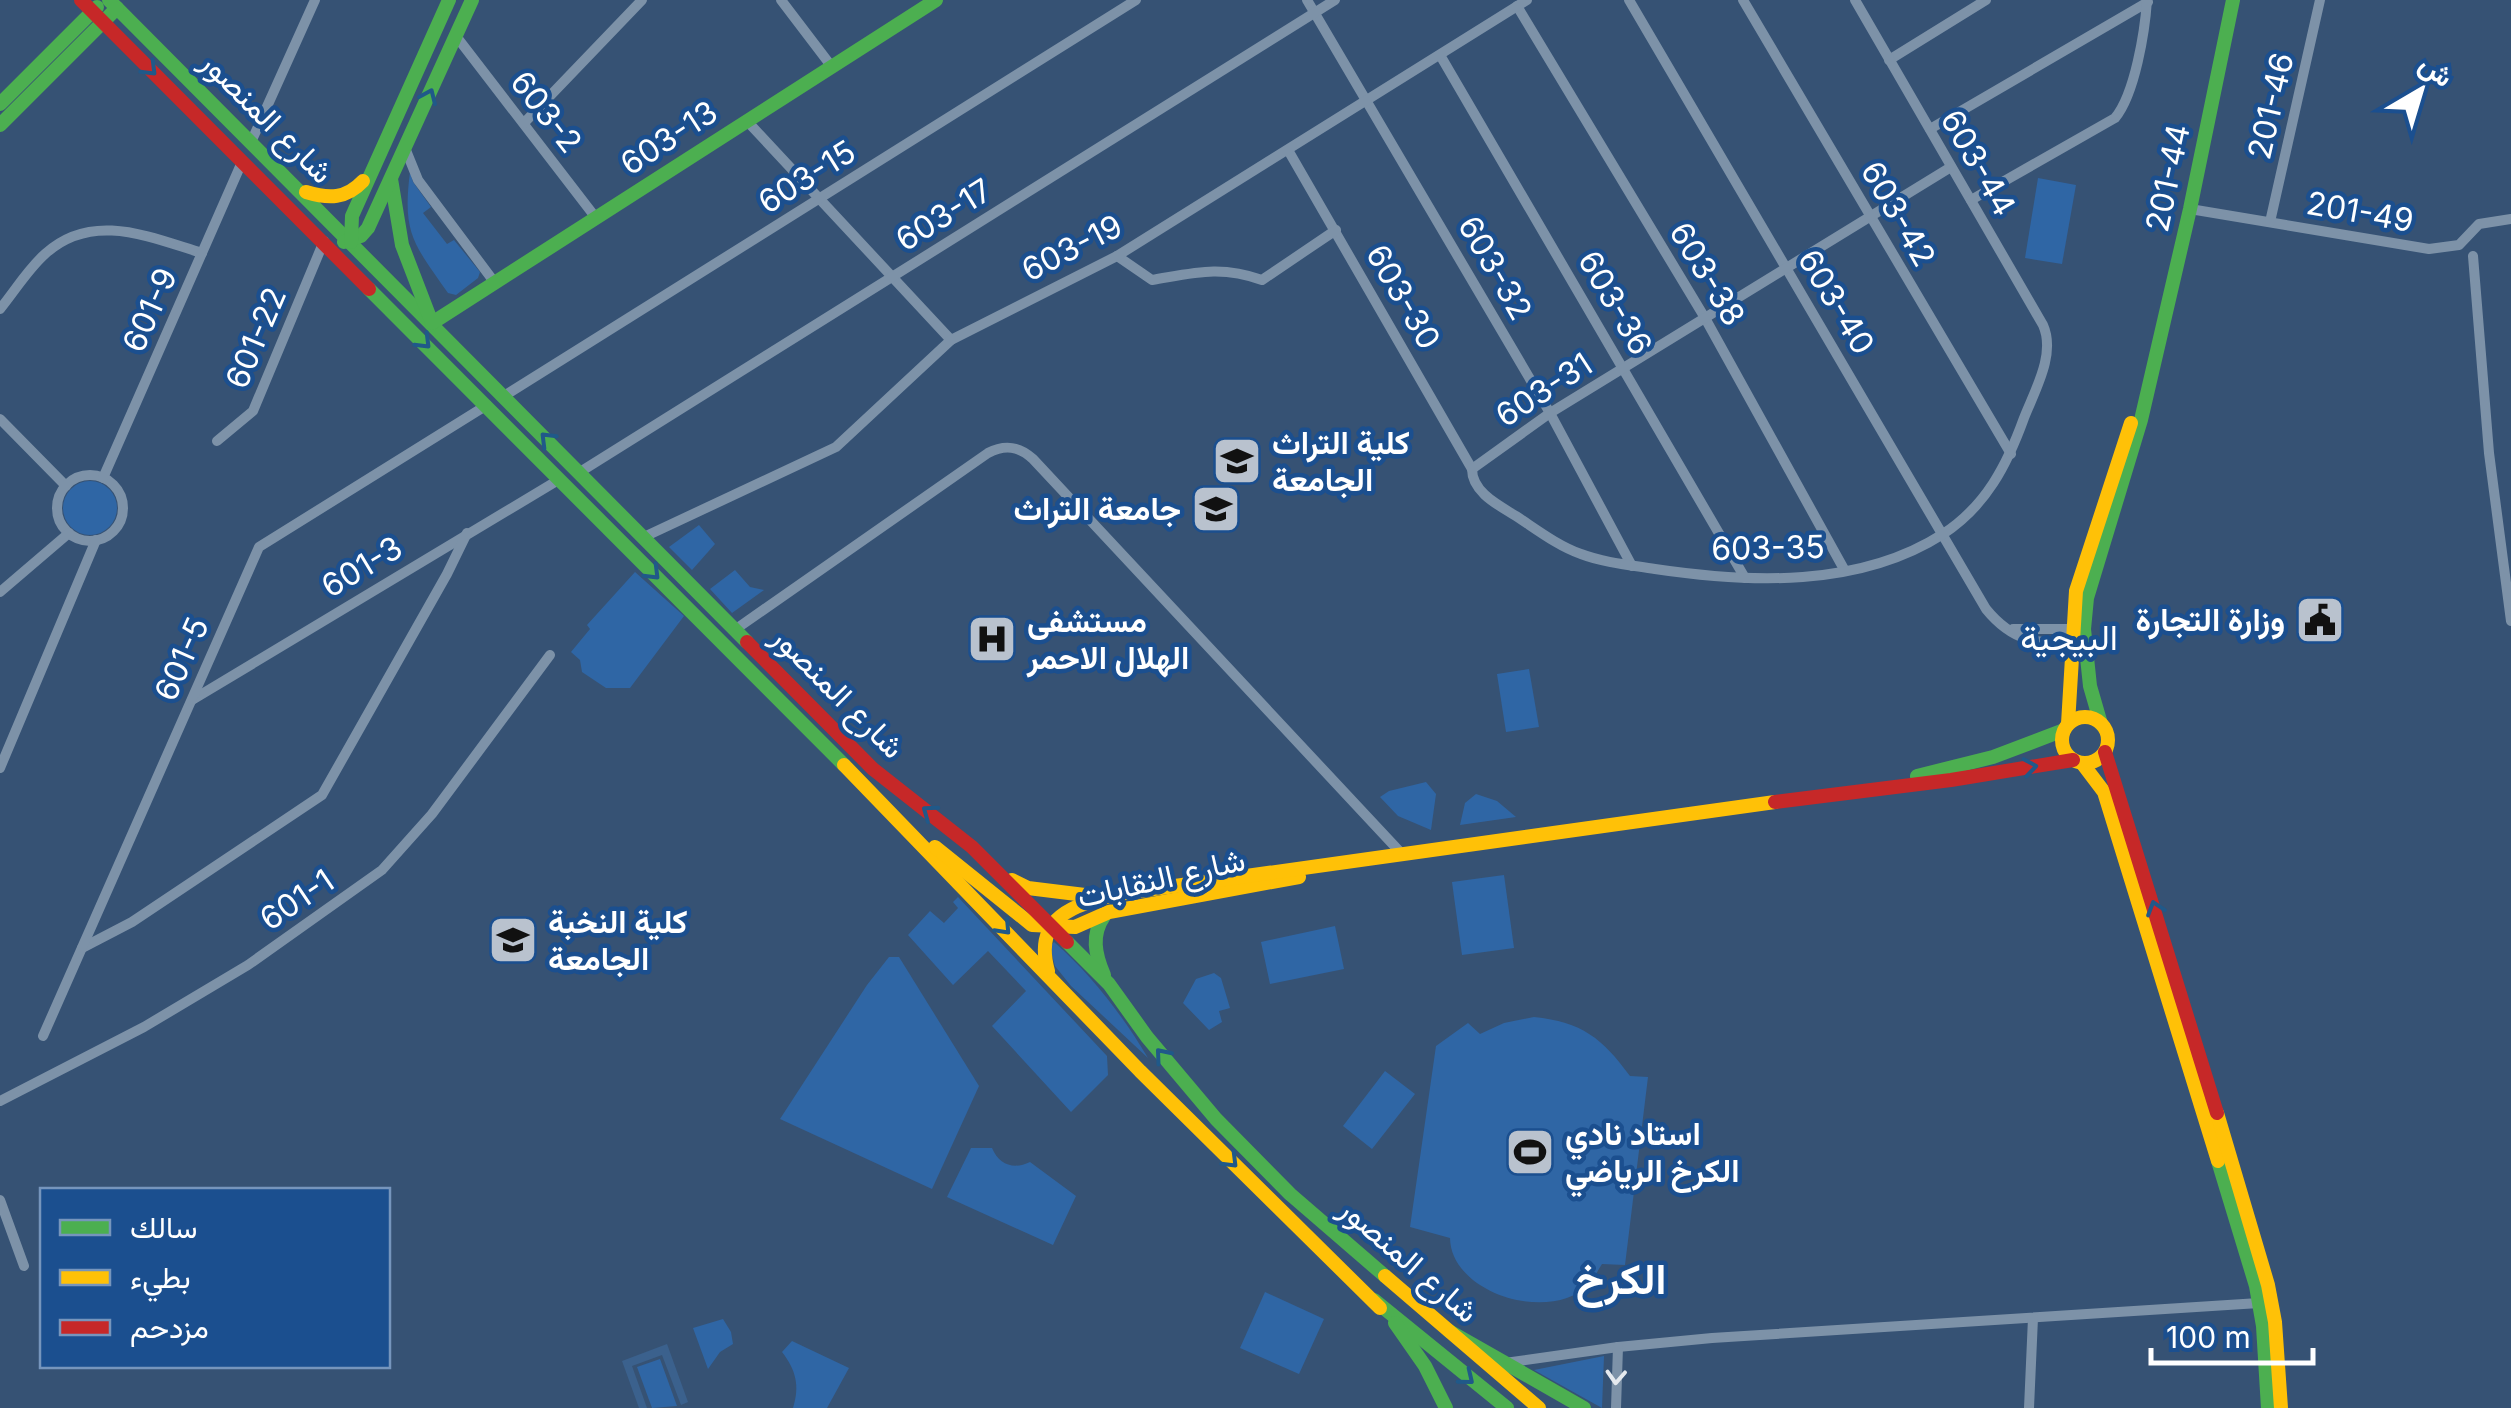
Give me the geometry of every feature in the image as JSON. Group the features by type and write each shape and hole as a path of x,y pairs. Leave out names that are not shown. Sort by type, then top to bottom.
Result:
{"main road":[{"name":"شارع المنصور","path":"81,0 1374,1300 1402,1331 1446,1408"},
{"path":"355,272 352,216 448,0"},
{"path":"324,241 351,240 368,228 472,0"},
{"name":"603-13","path":"432,323 936,0"},
{"name":"201-44","path":"2066,727 2078,636 2076,591 2152,366 2234,0"},
{"name":"شارع المنصور","path":"114,2 873,769 944,823 1110,984 1147,1037 1216,1119 1290,1194 1539,1408"},
{"path":"0,104 114,2"},
{"path":"0,125 98,17"},
{"path":"301,190 324,198 347,196 373,169"},
{"path":"392,179 402,246 432,323"},
{"name":"201-44","path":"2078,636 2101,724"},
{"path":"2268,1408 2260,1303 2172,984 2105,752 2108,738 2101,724 2084,717 2066,727 2062,744 2095,776 2104,792 2172,984 2271,1297 2281,1408"},
{"name":"شارع النقابات","path":"1830,794 1993,758 2066,727"},
{"path":"2077,761 2095,761 2105,752"},
{"name":"شارع النقابات","path":"1052,926 1066,910 1400,853 2077,761"},
{"path":"889,810 1025,922 1052,926 1042,953 1056,984"},
{"path":"1001,876 1028,888 1106,904 1097,923 1095,942 1098,960 1110,984"},
{"path":"1374,1300 1510,1408 1527,1408"},
{"path":"1448,1331 1584,1408"}],"street":[{"path":"252,140 315,0"},
{"path":"524,123 642,0"},
{"path":"781,0 832,67"},
{"name":"603-15","path":"504,396 1136,0"},
{"name":"603-32","path":"1306,0 1550,413 1632,566"},
{"name":"603-17","path":"580,472 1335,0"},
{"name":"603-40","path":"1629,0 1986,610 2002,628 2078,636"},
{"name":"603-42","path":"1744,0 2010,454"},
{"name":"603-44","path":"1855,0 2043,325 2048,335 2047,354"},
{"path":"1890,60 1986,0"},
{"name":"201-46","path":"2270,222 2320,0"},
{"path":"1971,200 2114,118 2125,102 2144,29 2147,1"},
{"path":"1930,130 2147,1"},
{"name":"603-19","path":"644,536 836,447 952,340 1117,256 1522,3"},
{"name":"603-38","path":"1522,3 1705,318 1845,572"},
{"name":"603-2","path":"456,36 596,218"},
{"name":"603-36","path":"1440,55 1744,578"},
{"path":"747,122 952,340"},
{"path":"405,148 418,180 495,283"},
{"name":"603-30","path":"1288,150 1472,468"},
{"name":"601-9","path":"103,478 242,162"},
{"name":"603-31","path":"1472,468 1550,413 1952,166"},
{"name":"201-49","path":"2190,209 2429,249 2460,246 2478,224 2511,219"},
{"path":"0,310 44,254 81,233 108,228 202,253"},
{"path":"1117,256 1152,280 1215,269 1238,271 1262,280 1336,230"},
{"name":"601-22","path":"217,441 253,411 324,241"},
{"path":"2472,256 2489,452 2511,621"},
{"name":"603-35","path":"1472,468 1474,483 1484,494 1576,552 1632,566 1744,578 1845,572 1943,534 1990,492 2010,454 2047,354"},
{"name":"601-5","path":"43,1036 259,547 487,406"},
{"path":"0,419 66,486"},
{"path":"736,629 988,454 1003,447 1020,449 1185,619 1400,853"},
{"path":"83,476 103,478 118,492 123,512 114,530 96,540 77,538 69,533 58,510 66,486 83,476"},
{"name":"601-3","path":"191,700 560,479"},
{"path":"0,592 69,533"},
{"path":"82,948 132,922 322,795 467,533"},
{"path":"0,768 96,540"},
{"name":"601-1","path":"0,1100 144,1027 233,974 355,892 382,870 432,814 550,655"},
{"path":"0,1200 24,1266"},
{"path":"1504,1363 1618,1346 2260,1303"},
{"path":"2029,1408 2033,1318"},
{"path":"1616,1408 1618,1346"}],"shaded area":[{"path":"410,172 431,207 423,213 447,244 454,240 480,272 456,295 448,293 413,237 408,210"},
{"path":"2038,178 2076,185 2062,264 2025,258"},
{"path":"90,481 109,489 117,508 109,527 90,535 71,527 63,508 71,489"},
{"path":"699,525 715,544 692,570 669,547"},
{"path":"735,570 750,587 764,590 732,613 710,589"},
{"path":"635,572 684,616 630,688 606,688 582,672 580,660 571,652 590,629 587,625"},
{"path":"1529,669 1539,727 1506,732 1497,674"},
{"path":"1426,782 1436,794 1431,830 1398,816 1380,797 1389,791"},
{"path":"1476,794 1497,801 1516,817 1460,825 1465,803"},
{"path":"1504,875 1514,948 1462,955 1452,882"},
{"path":"958,897 1107,1056 1108,1075 1071,1112 992,1026 1026,991 988,951 953,985 908,935 930,911 944,923 958,908 953,902"},
{"path":"1335,926 1344,969 1270,984 1261,942"},
{"path":"1054,942 1105,996 1148,1058 1071,986 1055,966 1050,947"},
{"path":"889,957 899,957 979,1086 932,1189 780,1119"},
{"path":"1214,973 1221,978 1230,1008 1219,1011 1222,1022 1209,1030 1183,1003 1196,979"},
{"name":"استاد نادي الكرخ الرياضي","path":"1534,1017 1565,1023 1590,1034 1630,1076 1648,1077 1625,1265 1602,1264 1589,1284 1572,1296 1551,1302 1529,1302 1484,1288 1455,1258 1450,1238 1410,1227 1436,1046 1468,1023 1480,1034 1504,1023"},
{"path":"1385,1071 1415,1094 1372,1149 1343,1126"},
{"path":"971,1148 992,1148 1008,1164 1030,1162 1076,1196 1053,1245 947,1197"},
{"path":"1265,1292 1324,1319 1299,1374 1240,1348"},
{"path":"723,1319 733,1344 720,1352 708,1369 693,1328"},
{"path":"792,1341 849,1368 827,1408 793,1408 795,1378 782,1352"},
{"path":"667,1344 688,1402 681,1405 662,1355 632,1366 647,1408 639,1408 622,1361"},
{"path":"1604,1356 1602,1408 1534,1370"},
{"path":"660,1359 677,1406 652,1408 637,1367"}],"traffic: fast":[{"path":"109,0 747,642"},
{"path":"351,242 352,216 449,0"},
{"path":"344,242 361,236 368,228 472,0"},
{"path":"391,179 402,245 432,323 936,0"},
{"path":"2101,724 2090,686 2084,629 2087,598 2141,420 2233,0"},
{"path":"0,104 97,7"},
{"path":"0,125 117,8"},
{"path":"369,289 844,765"},
{"path":"1917,776 1993,757 2064,730"},
{"path":"1104,916 1097,930 1096,945 1104,975"},
{"path":"1067,942 1109,984 1147,1037 1216,1119 1290,1194 1385,1276"},
{"path":"2218,1161 2256,1286 2263,1326 2268,1408"},
{"path":"1374,1300 1507,1408"},
{"path":"1395,1323 1425,1366 1446,1408"},
{"path":"1449,1331 1584,1408"}],"traffic: slow":[{"path":"306,192 337,196 363,181"},
{"path":"2068,724 2076,591 2131,423"},
{"path":"2085,717 2101,724 2108,740 2101,756 2085,763 2069,756 2062,740 2069,724 2085,717"},
{"path":"2082,763 2104,792 2218,1161"},
{"path":"844,765 1140,1071 1380,1308"},
{"path":"1048,971 1046,938 1060,916 1118,894 1775,802"},
{"path":"935,847 1032,925 1075,927 1109,912 1299,877"},
{"path":"1012,880 1028,888 1093,896"},
{"path":"2217,1113 2268,1285 2275,1322 2281,1408"},
{"path":"1385,1276 1539,1408"}],"traffic: jam":[{"path":"81,0 369,289"},
{"path":"747,642 873,769 972,847 1067,942"},
{"path":"2105,752 2217,1113"},
{"path":"1775,802 2073,760"}],"place":[{"name":"كلية التراث الجامعة","path":"1237,461"},
{"name":"جامعة التراث","path":"1216,509"},
{"name":"وزارة التجارة","path":"2320,620"},
{"name":"مستشفى الهلال الاحمر","path":"992,639"},
{"name":"كلية النخبة الجامعة","path":"513,940"},
{"name":"استاد نادي الكرخ الرياضي","path":"1530,1152"}],"district":[{"name":"البيجية","path":"2069,638"},
{"name":"الكرخ","path":"1621,1279"}]}
